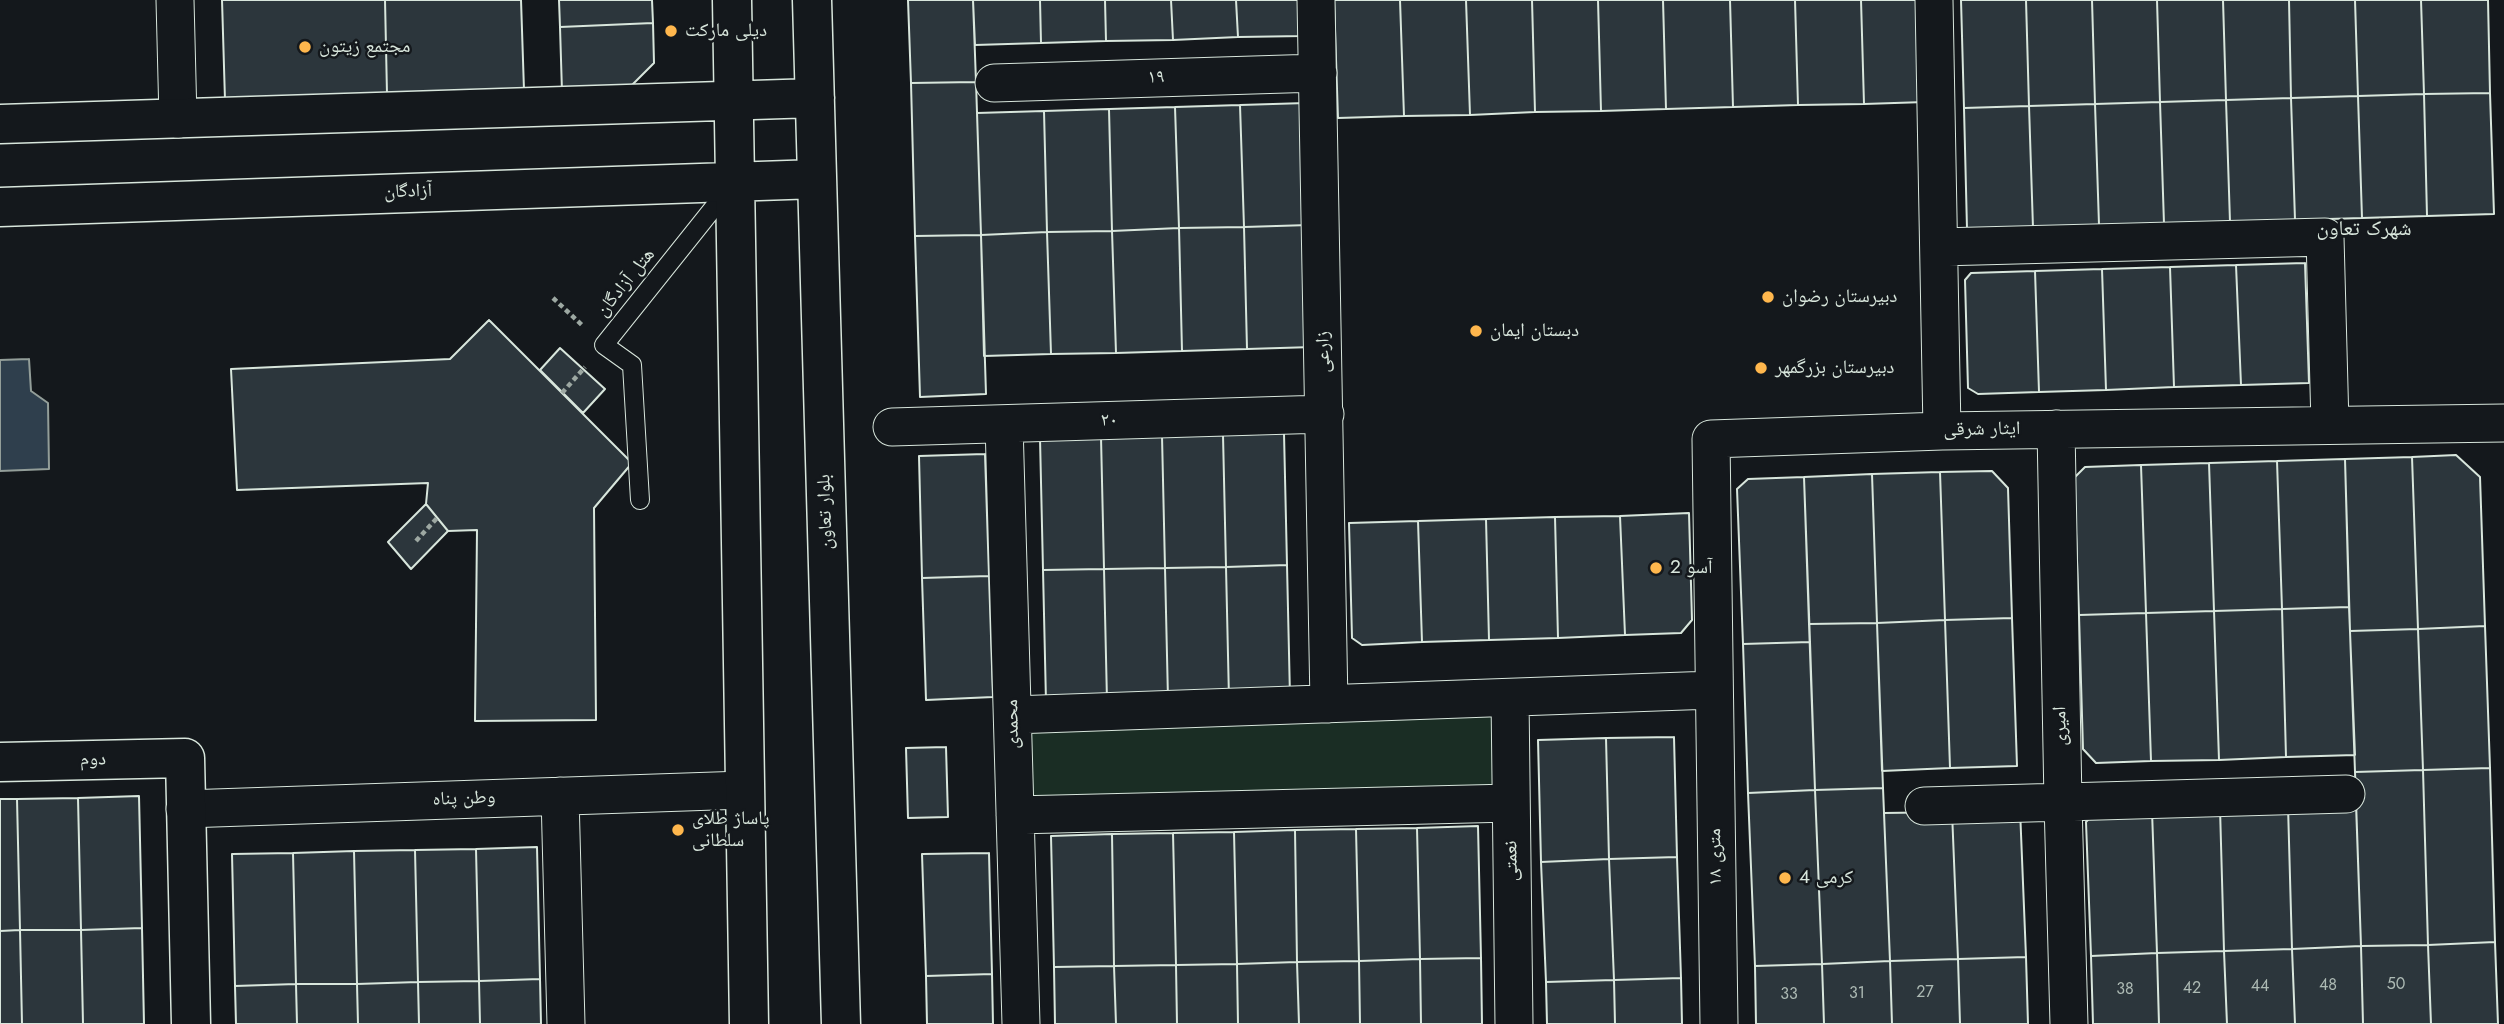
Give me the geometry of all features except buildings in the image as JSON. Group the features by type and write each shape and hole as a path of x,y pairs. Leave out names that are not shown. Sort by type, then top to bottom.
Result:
{"main road":[{"path":"732,0 749,1024"},
{"name":"بلوار تعاون","path":"812,0 841,1024"},
{"path":"0,124 815,98"},
{"name":"آزادگان","path":"0,207 817,179"},
{"name":"دوم","path":"0,762 185,758 185,809"},
{"path":"185,809 191,1024"}],"street":[{"path":"175,0 178,119"},
{"name":"زارعی","path":"1316,0 1329,704"},
{"path":"1934,0 1942,431"},
{"name":"۱۹","path":"994,83 1318,73"},
{"path":"1939,247 2325,237 2330,425"},
{"name":"۲۰","path":"892,427 1325,414"},
{"name":"ایثار شرقی","path":"1713,690 1711,439 1942,431 2504,423"},
{"name":"محمدی","path":"1004,424 1021,1024"},
{"name":"امیری","path":"2056,429 2069,1024"},
{"path":"1013,715 1713,690"},
{"name":"۱۸ متری","path":"1713,690 1719,1024"},
{"name":"نعمتی","path":"1510,698 1514,1024"},
{"name":"وطن پناه","path":"185,809 744,790"},
{"path":"1924,806 2346,794"},
{"path":"560,796 566,1024"},
{"path":"1015,815 1511,803"}],"lane":[{"name":"هتل آزادگان","path":"640,500 632,365 604,345 735,181"}],"path":[{"path":"416,541 437,518"}],"green space":[{"path":"1502,709 1504,795 1029,808 1027,722"}],"water":[{"path":"29,359 31,391 48,403 49,469 0,471 0,360"}],"place":[{"name":"دیلی مارکت","path":"671,31"},
{"name":"مجتمع زیتون","path":"305,47"},
{"name":"دبیرستان رضوان","path":"1768,297"},
{"name":"دبستان ایمان","path":"1476,331"},
{"name":"دبیرستان بزرگمهر","path":"1761,368"},
{"name":"آسو 2","path":"1656,568"},
{"name":"پاساژ طلای سلطانی","path":"678,830"},
{"name":"کرمی 4","path":"1785,878"}],"district":[{"name":"شهرک تعاون","path":"2364,230"}]}
